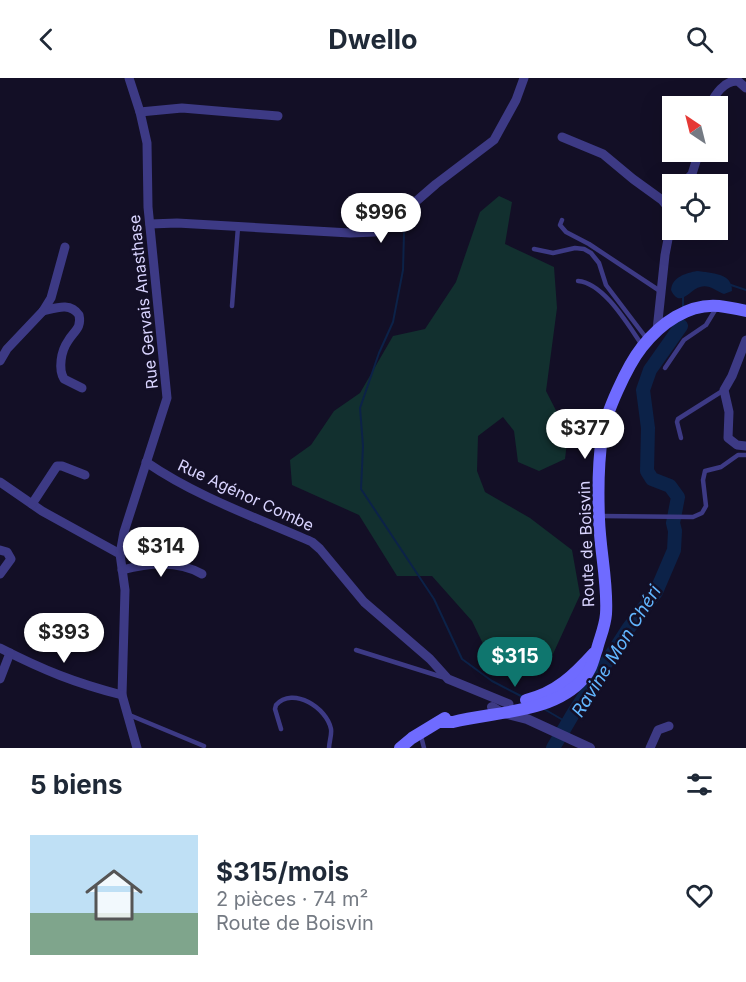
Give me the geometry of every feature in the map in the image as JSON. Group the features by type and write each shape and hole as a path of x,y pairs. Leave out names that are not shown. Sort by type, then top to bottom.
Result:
{"main road":[{"name":"Route de Boisvin","path":"400,748 417,740 439,722 453,722 502,706 544,703 561,696 584,679 592,667 603,630 606,597 599,516 602,435 616,394 632,360 657,330 678,315 696,308 717,306 746,310"}],"street":[{"name":"Rue Gervais Anasthase","path":"129,78 147,144 150,224 168,398 124,532 120,554 125,590 122,695 138,748"},
{"path":"150,224 177,223 350,233 375,232 398,218 436,184 494,140 516,100 524,78"},
{"path":"716,96 723,86 731,81 738,81 746,88"},
{"path":"140,112 182,108 278,117"},
{"path":"562,137 603,154 633,180 662,200"},
{"path":"657,330 669,240"},
{"path":"0,361 7,349 51,298 65,247"},
{"path":"43,310 67,307 72,308 79,315 80,326 64,348 60,369 64,379 82,388"},
{"path":"746,340 724,390 729,412 728,438 737,445 746,446"},
{"name":"Rue Agénor Combe","path":"146,462 215,501 312,542 364,602 430,659 448,679 502,706"},
{"path":"32,504 57,466 85,475"},
{"path":"0,482 81,535 120,554"},
{"path":"0,550 7,552 11,559 0,574"},
{"path":"122,570 138,566 170,564 186,567 202,574"},
{"path":"0,648 55,675 122,695"},
{"path":"0,679 10,653"},
{"path":"502,706 588,748"},
{"path":"502,706 527,719"},
{"path":"650,748 658,730 669,726"}],"lane":[{"path":"562,220 560,225 566,232 589,244 662,292"},
{"path":"232,306 238,227"},
{"path":"534,249 553,252 575,248 591,253 599,263 606,285 646,343"},
{"path":"578,281 588,283 598,290 646,343"},
{"path":"665,368 684,340 706,325 717,306"},
{"path":"681,438 677,422 682,415 724,390"},
{"path":"599,516 693,517 705,510 703,480 705,471 721,467 738,455 746,455"},
{"path":"356,650 429,671 448,679"},
{"path":"281,729 276,705 285,698 305,700 319,709 326,718 331,729 329,748"},
{"path":"127,714 204,746"},
{"path":"417,740 424,748"}],"green space":[{"path":"499,196 512,202 505,244 554,267 557,308 546,391 568,434 565,459 539,471 518,462 514,431 503,417 478,436 477,471 485,492 530,518 572,550 580,595 553,654 525,671 487,652 472,621 432,576 397,576 359,515 292,485 290,460 311,445 334,411 360,393 393,336 425,329 456,282 480,212"}],"water":[{"path":"697,271 725,277 732,291 724,294 703,286 685,297 678,298 674,295 671,290 674,282 684,274"}],"waterway":[{"path":"404,233 403,270 393,322 379,353 360,408 363,446 361,489 434,599 462,659 492,681 523,697"},
{"name":"Ravine Mon Chéri","path":"731,285 746,290"},
{"name":"Ravine Mon Chéri","path":"683,296 683,309"},
{"name":"Ravine Mon Chéri","path":"553,748 628,629 656,592 674,550 673,523 678,497 670,486 652,479 647,471 648,428 643,390 650,370 681,326"},
{"path":"544,709 568,723"}]}
